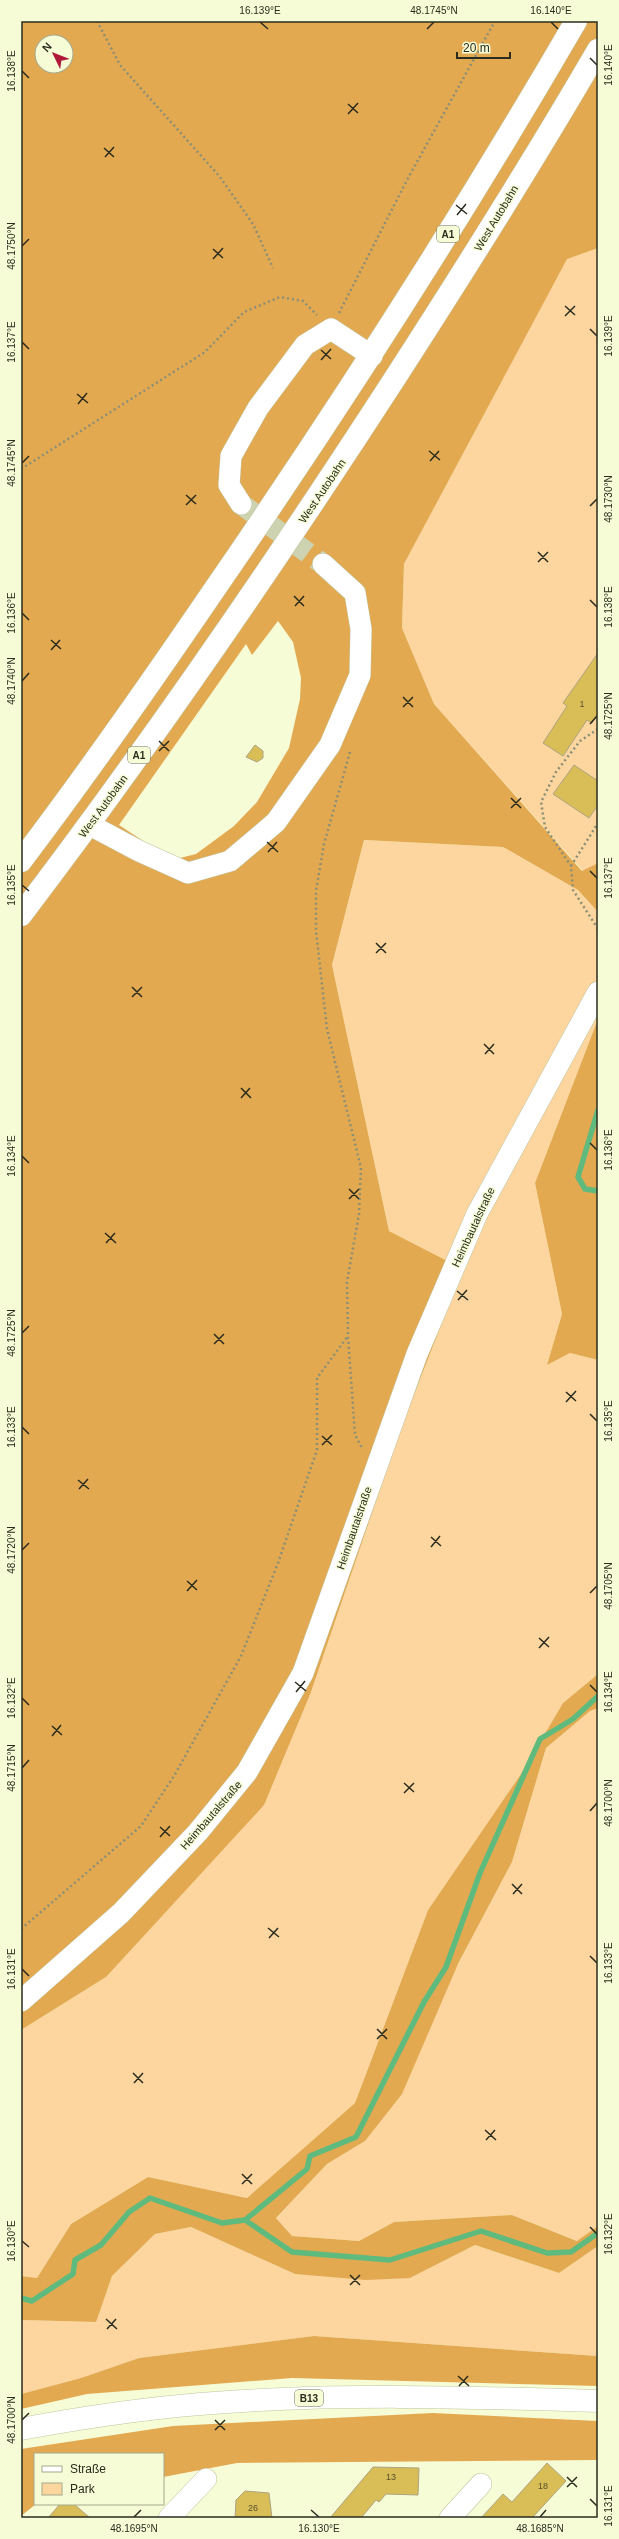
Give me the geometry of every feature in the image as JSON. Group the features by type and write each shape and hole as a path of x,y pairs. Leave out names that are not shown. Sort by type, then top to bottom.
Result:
{"main road":[{"name":"A1","path":"21,861 154,677 372,356 576,21"},
{"name":"West Autobahn","path":"21,915 90,825 175,706 336,470 460,277 598,50"},
{"name":"B13","path":"21,2428 124,2412 274,2399 471,2397 598,2401"}],"street":[{"path":"242,504 228,484 231,456 258,408 305,345 331,329 372,356"},
{"path":"90,825 139,851 188,873 230,861 276,822 330,745 360,675 361,629 355,593 323,564"},
{"name":"Heimbautalstraße","path":"21,2000 121,1913 198,1832 247,1772 303,1673 374,1470 417,1354 477,1214 598,992"},
{"path":"169,2518 206,2479"},
{"path":"450,2518 481,2484"}],"path":[{"path":"97,21 120,65 220,177 254,224 273,268"},
{"path":"21,469 205,352 244,312 280,297 303,301 331,329 407,180 495,21"},
{"path":"598,729 580,741 556,772 541,802 545,827 571,866 573,890 598,928"},
{"path":"350,751 324,844 316,891 316,931 327,1029 361,1168 359,1214 347,1282 348,1336 355,1435 374,1470"},
{"path":"571,866 598,823"},
{"path":"21,1929 141,1826 174,1776 241,1656 278,1563 317,1450 317,1378 348,1336"}],"green space":[{"path":"598,248 598,863 583,871 434,704 402,628 404,564 567,258"},
{"path":"364,840 503,847 578,890 598,912 598,1019 535,1183 562,1314 547,1365 570,1353 598,1360 598,1674 563,1703 521,1774 428,1910 355,2103 247,2198 148,2177 71,2224 37,2278 21,2276 21,2030 106,1977 311,1692 400,1431 463,1269 389,1231 332,965"},
{"path":"598,1708 598,2226 578,2241 512,2215 394,2222 359,2241 292,2236 276,2218 327,2164 365,2141 512,1862 546,1748 590,1711"},
{"path":"191,2227 295,2274 410,2278 475,2245 559,2273 598,2246 598,2356 314,2336 139,2358 81,2378 21,2394 21,2320 95,2322 112,2276 155,2234"}],"shaded area":[{"path":"21,21 598,21 598,248 567,259 404,564 402,628 434,704 582,871 598,863 598,912 578,890 503,847 364,840 332,965 389,1231 463,1269 400,1431 311,1692 264,1805 106,1977 21,2030","holes":["278,621 293,642 301,678 300,699 289,748 257,802 234,826 196,854 172,860 119,825 246,644 252,655"]},
{"path":"598,1019 598,1360 570,1353 547,1365 562,1314 535,1183"},
{"path":"598,1674 598,1708 590,1711 546,1748 512,1862 458,1964 402,2094 365,2141 327,2164 276,2218 292,2236 359,2241 394,2222 512,2215 577,2241 598,2226 598,2246 559,2273 475,2245 410,2278 366,2280 295,2274 191,2227 155,2234 112,2276 96,2322 21,2320 21,2276 37,2278 71,2224 148,2177 247,2198 355,2103 428,1910 521,1774 563,1703"},
{"path":"314,2336 598,2356 598,2386 292,2378 87,2394 21,2409 21,2394 81,2378 139,2358"},
{"path":"433,2413 598,2421 598,2460 237,2463 164,2477 164,2453 34,2453 35,2505 21,2516 21,2449 173,2426"}],"building":[{"path":"598,653 598,713 592,723 587,720 563,756 543,743 567,706 563,703"},
{"path":"255,745 263,751 263,758 257,762 246,757"},
{"path":"574,765 598,781 598,805 589,818 553,794"},
{"path":"547,2463 566,2481 532,2518 481,2518 503,2494 512,2502"},
{"path":"373,2467 419,2468 418,2495 386,2494 379,2502 376,2500 361,2518 330,2518"},
{"path":"245,2491 269,2493 272,2518 235,2518 236,2500"},
{"path":"59,2505 75,2505 90,2518 48,2518"}],"waterway":[{"path":"598,1110 578,1177 585,1189 598,1191"},
{"path":"21,2298 32,2301 73,2274 75,2260 101,2245 129,2212 150,2198 222,2223 245,2220 307,2169 310,2156 356,2137 424,2002 446,1967 480,1873 540,1739 573,1719 598,1696"},
{"path":"245,2220 292,2252 390,2260 481,2231 547,2253 571,2252 598,2233"}],"tunnel":[{"path":"241,504 323,564"}]}
